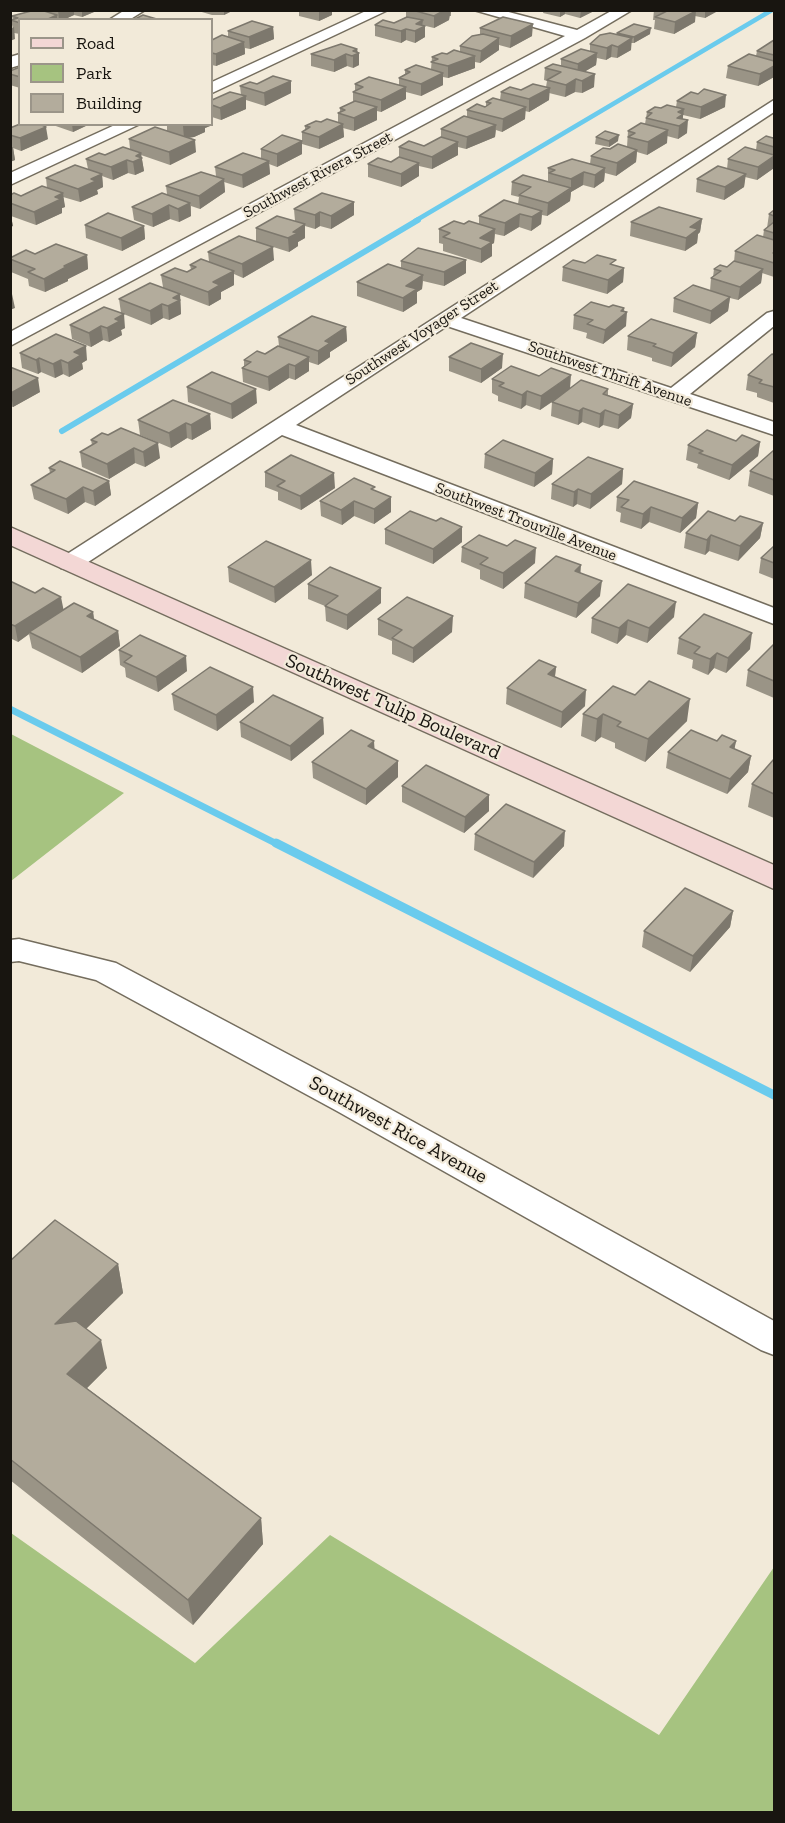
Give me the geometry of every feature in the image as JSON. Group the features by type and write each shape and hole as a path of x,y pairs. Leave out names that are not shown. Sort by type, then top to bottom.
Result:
{"street":[{"path":"120,18 138,10"},
{"path":"213,88 381,10"},
{"path":"482,10 580,35"},
{"name":"Southwest Rivera Street","path":"10,340 625,10"},
{"name":"Southwest Voyager Street","path":"70,562 774,105"},
{"path":"10,180 128,126"},
{"path":"674,396 774,317"},
{"name":"Southwest Thrift Avenue","path":"445,319 774,429"},
{"name":"Southwest Trouville Avenue","path":"278,426 774,617"},
{"name":"Southwest Tulip Boulevard","path":"10,535 774,878"},
{"name":"Southwest Rice Avenue","path":"10,951 19,950 105,971 349,1102 774,1339"}],"green space":[{"path":"11,734 124,793 11,881"},
{"path":"11,1533 195,1663 330,1535 659,1735 774,1567 774,1812 11,1812"}],"building":[{"path":"35,10 57,15 50,18 12,16"},
{"path":"412,10 445,10 434,16"},
{"path":"664,10 696,11 675,22 655,17 667,11"},
{"path":"143,15 153,18 137,18"},
{"path":"407,17 423,20 416,24 425,26 415,31 406,29 401,31 375,25 383,20 394,23"},
{"path":"503,17 533,24 511,36 480,28"},
{"path":"252,21 273,27 249,37 228,31"},
{"path":"634,24 651,28 634,37 617,33"},
{"path":"610,33 632,38 618,47 612,45 607,48 590,44 600,35"},
{"path":"483,34 499,38 481,51 460,46 472,36"},
{"path":"222,35 244,42 216,54 213,53 213,40"},
{"path":"774,40 774,55 757,51"},
{"path":"341,44 357,49 353,51 359,53 352,56 346,54 334,60 311,54"},
{"path":"581,49 597,53 578,64 561,59"},
{"path":"454,50 475,56 448,66 431,62 438,59 432,57"},
{"path":"749,54 774,61 774,66 760,74 728,66"},
{"path":"553,64 595,74 582,81 576,79 566,85 547,80 561,72 545,68"},
{"path":"416,65 443,73 421,84 399,78 410,72 405,70"},
{"path":"18,68 18,76 10,74 10,71"},
{"path":"273,76 291,81 264,93 240,86 250,82 257,84"},
{"path":"369,77 406,87 381,100 353,92 363,87 355,84"},
{"path":"533,84 550,88 529,99 501,92 510,87 521,90"},
{"path":"704,89 726,95 701,107 677,101 691,92 698,94"},
{"path":"230,92 246,96 220,108 213,105 213,100"},
{"path":"493,98 526,107 503,119 467,110 477,104 485,107 491,103 486,102"},
{"path":"355,101 377,107 354,118 338,113 345,110 340,108"},
{"path":"667,105 684,109 678,112 683,114 677,118 688,120 679,126 646,118 652,113 647,112 655,107 661,108"},
{"path":"464,116 496,125 467,137 441,129"},
{"path":"327,119 343,124 319,137 302,132 310,127 305,126"},
{"path":"641,123 668,130 648,142 628,137 635,133 628,131"},
{"path":"18,125 46,127 20,138 10,135 10,128"},
{"path":"155,127 195,140 169,152 129,139"},
{"path":"605,131 619,135 609,141 596,137"},
{"path":"282,135 302,141 277,154 261,149"},
{"path":"766,136 774,137 774,147 757,142"},
{"path":"441,137 458,142 432,157 399,147 409,141 424,146"},
{"path":"618,144 637,150 617,163 591,156 603,148 610,149"},
{"path":"123,147 141,153 136,156 142,158 133,162 127,160 111,167 86,159 99,153 105,155"},
{"path":"745,147 774,156 758,167 728,159"},
{"path":"243,153 269,161 242,175 215,167"},
{"path":"399,157 419,163 401,174 368,164 378,158 391,162"},
{"path":"572,159 605,168 595,175 584,172 571,179 549,173 555,170 548,168"},
{"path":"75,165 102,174 91,179 96,181 78,189 46,178"},
{"path":"718,166 746,174 725,187 697,179"},
{"path":"201,172 224,179 199,196 166,186"},
{"path":"523,175 571,188 548,203 519,195 531,187 512,182"},
{"path":"42,186 63,193 55,197 61,199 34,212 10,203 10,195 14,193 21,196"},
{"path":"162,193 190,203 178,209 169,205 152,214 132,207"},
{"path":"322,193 354,202 331,216 320,212 315,215 294,209"},
{"path":"504,200 542,211 532,217 520,214 505,223 479,216"},
{"path":"659,207 702,219 690,227 698,229 686,238 631,222"},
{"path":"108,213 144,226 121,238 85,225"},
{"path":"277,216 305,224 293,232 298,233 288,238 256,228"},
{"path":"454,221 464,224 469,221 495,229 480,238 492,242 481,249 443,237 450,233 439,229"},
{"path":"774,222 774,233 764,230"},
{"path":"757,235 774,240 774,263 735,251"},
{"path":"239,236 273,247 242,264 208,252"},
{"path":"56,244 87,255 44,279 28,272 35,269 10,259 26,250 35,254"},
{"path":"418,248 466,260 444,272 401,261"},
{"path":"597,255 616,260 610,264 624,268 608,280 563,267 573,260 585,263"},
{"path":"201,259 234,271 213,282 220,285 208,292 161,275 175,268 187,272 196,267 190,265"},
{"path":"734,261 763,269 740,287 711,278 721,271 714,269 720,265 727,267"},
{"path":"388,264 423,275 406,286 417,289 403,298 357,282"},
{"path":"150,283 180,294 173,298 180,300 168,306 162,304 150,311 119,299"},
{"path":"693,285 730,297 711,311 674,298"},
{"path":"591,302 624,308 621,311 627,312 605,330 587,324 593,320 574,315"},
{"path":"104,307 124,314 115,319 120,321 107,328 101,326 89,333 70,325"},
{"path":"312,316 346,327 325,341 330,343 318,351 278,337"},
{"path":"651,319 697,333 673,353 653,346 656,344 628,336"},
{"path":"56,334 86,346 74,352 81,355 68,363 61,360 53,364 20,353"},
{"path":"471,343 503,354 481,369 449,357"},
{"path":"278,346 309,357 295,366 289,364 268,377 242,368 251,362 244,360 257,351 265,354"},
{"path":"772,354 774,355 774,387 759,383 762,380 748,375"},
{"path":"511,366 539,376 551,368 571,375 541,396 527,391 522,395 499,386 504,383 492,379"},
{"path":"10,367 38,378 11,393"},
{"path":"212,372 256,389 231,404 187,387"},
{"path":"581,380 608,389 603,394 633,404 619,415 605,410 600,414 583,408 579,411 552,402"},
{"path":"173,400 210,414 191,425 186,423 169,433 138,420"},
{"path":"121,428 158,443 143,452 134,448 107,464 80,452 97,442 91,440 102,433 108,435"},
{"path":"707,430 736,441 742,435 760,442 732,465 699,453 703,451 688,445"},
{"path":"503,440 553,459 535,473 485,454"},
{"path":"774,450 774,480 750,471"},
{"path":"291,455 334,473 300,496 277,486 285,481 265,472"},
{"path":"588,457 623,469 591,494 578,489 574,492 552,484"},
{"path":"60,461 109,481 93,491 83,487 66,499 31,485 55,470 49,468"},
{"path":"354,478 375,487 371,489 391,497 374,509 354,501 341,510 320,501"},
{"path":"634,481 698,503 682,518 651,507 643,514 621,507 629,500 617,497"},
{"path":"410,511 436,521 441,518 462,527 433,549 385,529"},
{"path":"708,511 735,521 740,516 763,523 740,546 711,535 707,540 686,533"},
{"path":"479,535 507,546 515,540 536,548 503,573 480,564 488,558 462,547"},
{"path":"266,541 311,560 274,587 228,567"},
{"path":"774,546 774,563 761,558"},
{"path":"556,556 581,565 575,571 602,581 578,603 525,583"},
{"path":"330,567 381,588 347,615 325,606 338,596 308,584"},
{"path":"10,581 35,593 43,588 61,597 15,626 10,624"},
{"path":"628,584 676,602 649,628 628,620 619,628 592,618"},
{"path":"407,597 453,616 413,648 392,638 402,630 378,619"},
{"path":"74,603 93,612 87,616 118,631 80,657 29,632"},
{"path":"704,614 752,633 728,658 717,653 710,659 694,653 700,647 679,638"},
{"path":"140,635 186,656 156,677 124,662 132,656 119,650"},
{"path":"774,644 774,681 748,670"},
{"path":"539,660 556,667 548,674 586,690 562,712 507,688"},
{"path":"210,667 253,687 216,715 172,694"},
{"path":"649,681 690,699 648,739 617,726 621,722 603,714 597,719 583,714 613,686 635,695"},
{"path":"273,695 323,718 290,746 240,722"},
{"path":"351,730 374,741 368,746 398,761 366,789 312,762"},
{"path":"691,730 717,741 722,735 736,741 730,747 751,756 730,779 668,752"},
{"path":"774,759 774,794 752,784"},
{"path":"426,765 489,795 465,817 402,786"},
{"path":"506,804 565,831 534,862 475,834"},
{"path":"685,888 733,911 693,956 644,931"},
{"path":"55,1220 118,1264 55,1324 76,1321 101,1340 67,1374 261,1518 188,1600 10,1459 10,1261"}],"waterway":[{"path":"415,221 772,10"},
{"path":"62,431 418,220"},
{"path":"10,709 279,845"},
{"path":"276,843 774,1095"}]}
